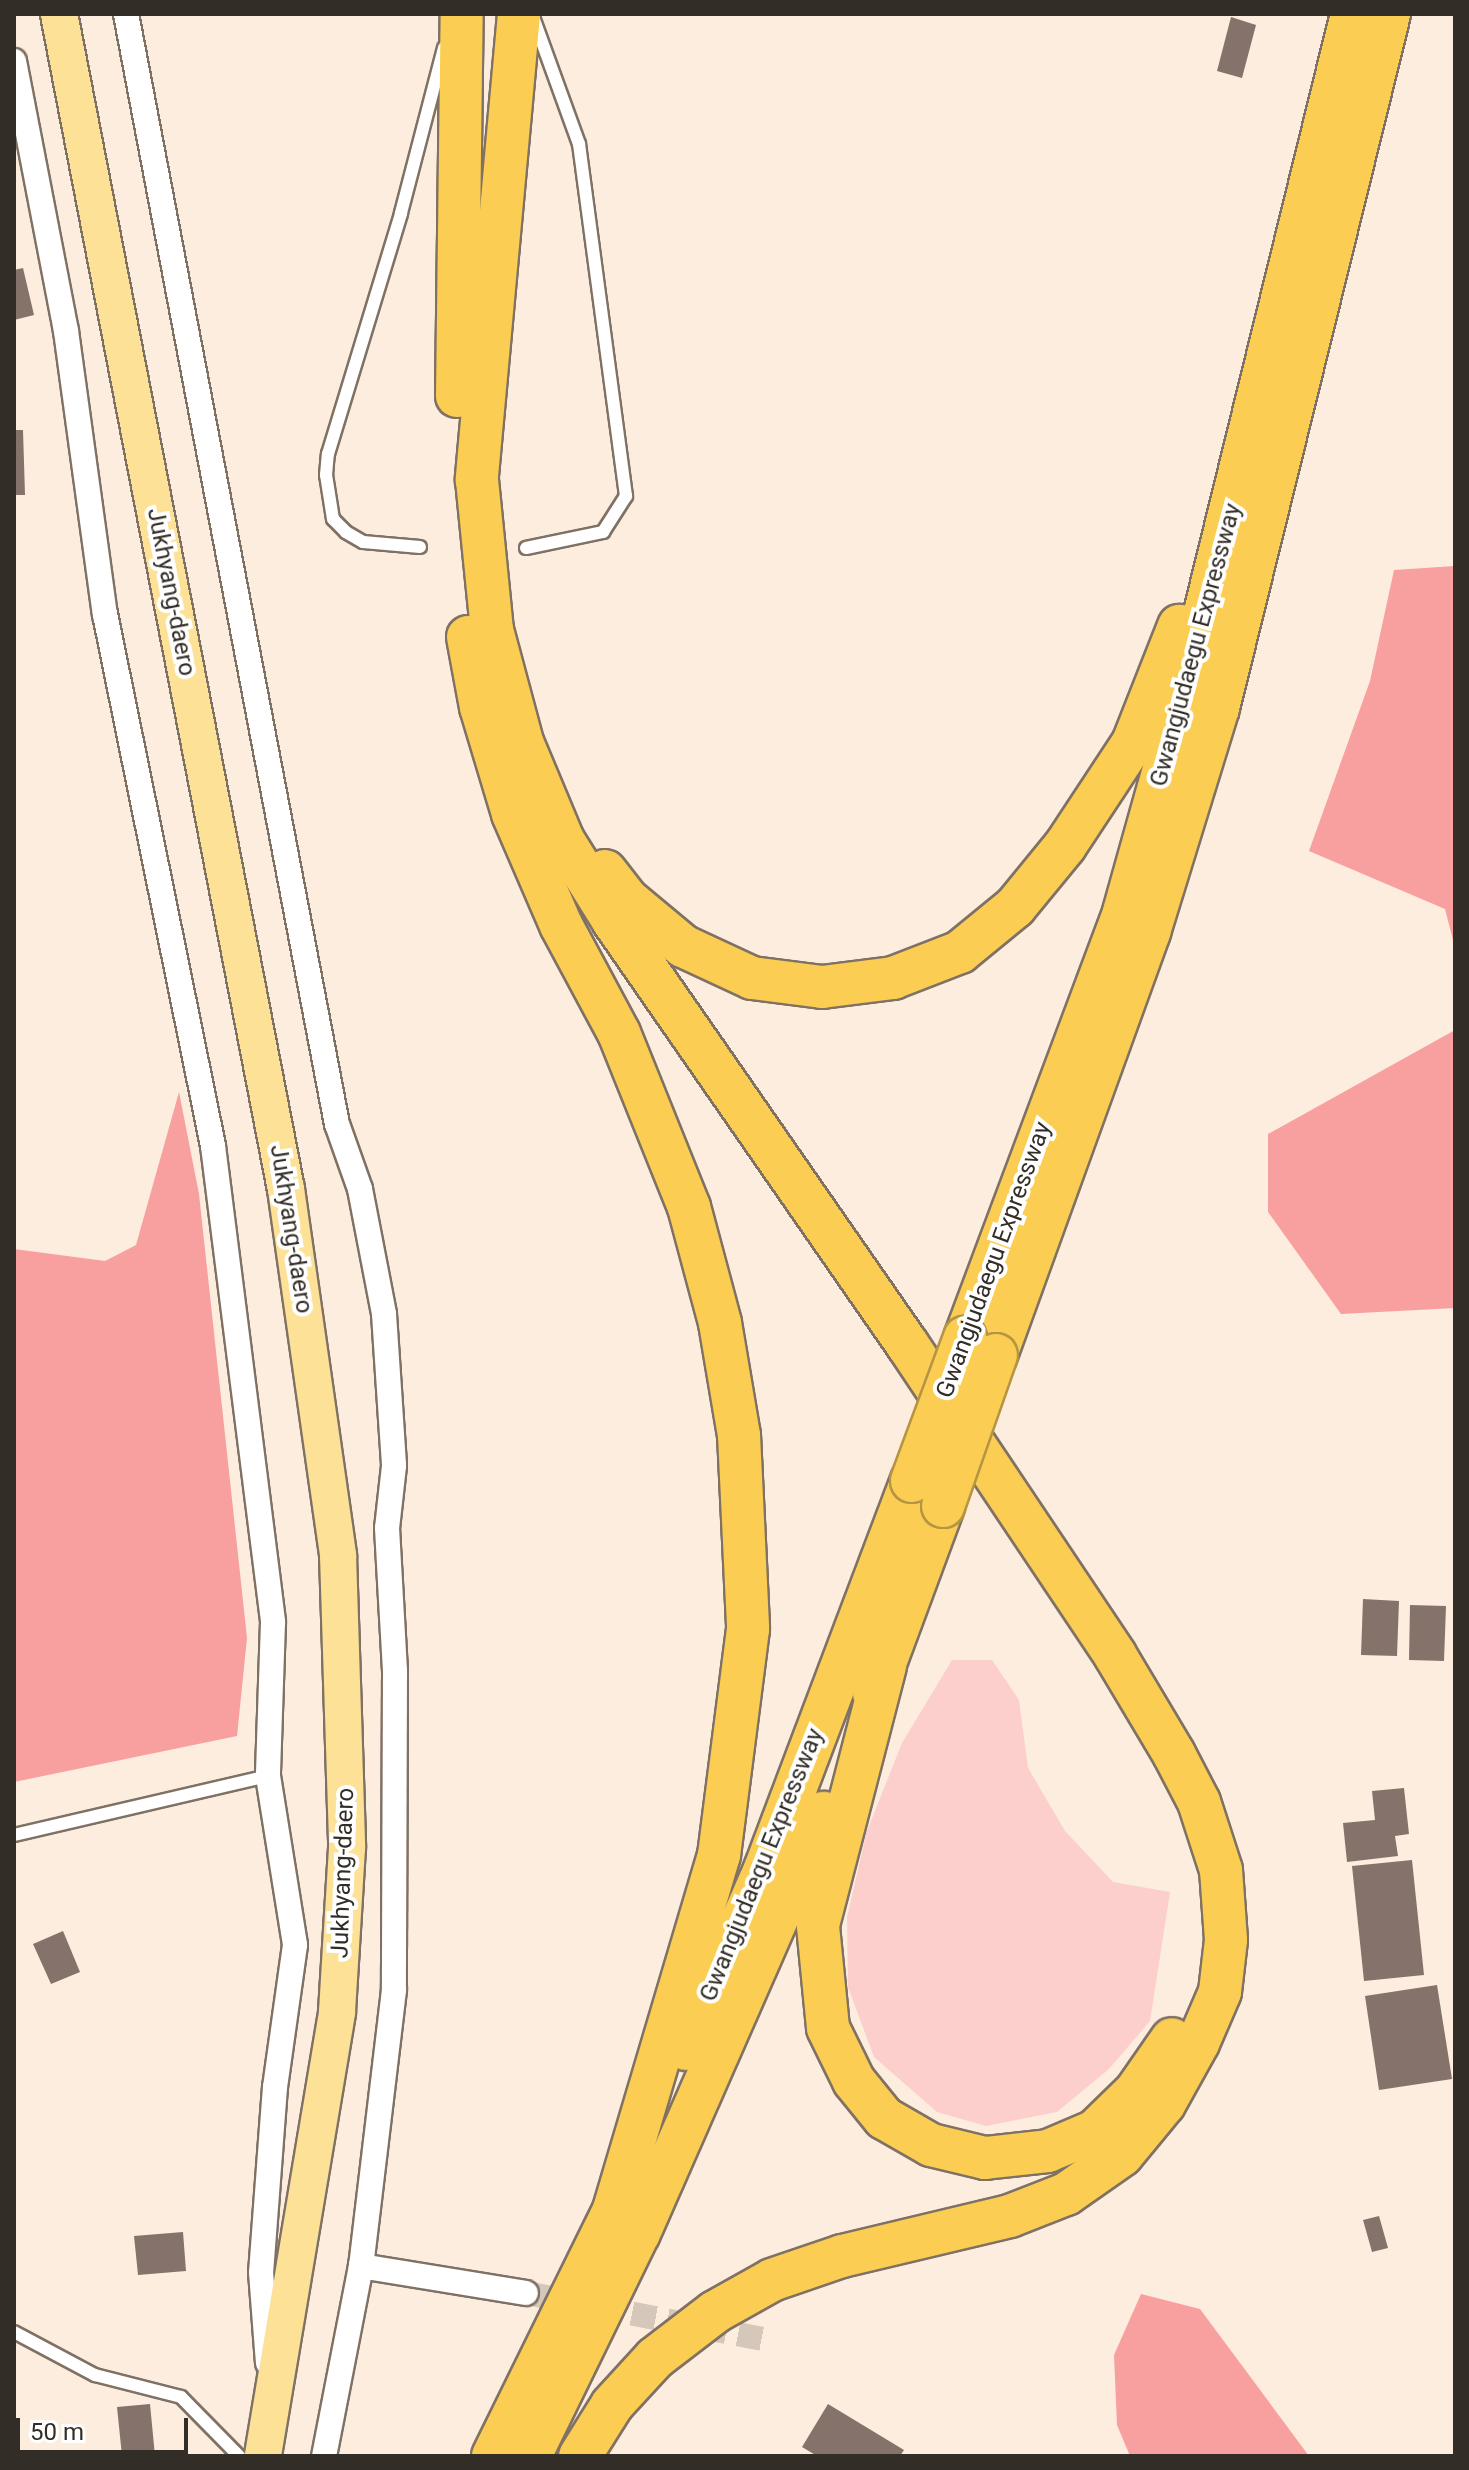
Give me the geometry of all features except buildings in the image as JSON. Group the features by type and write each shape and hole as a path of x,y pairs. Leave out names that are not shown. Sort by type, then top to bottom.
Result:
{"highway":[{"path":"462,14 455,556 481,707 509,748 628,900 683,946 752,978 822,987 893,978 960,952 1015,907 1065,846 1133,743 1180,623 1225,461 1273,344"},
{"path":"519,14 477,480 492,630 509,748 513,814 561,925 619,1033 689,1207 720,1323 739,1435 748,1629 719,1855 612,2216"},
{"name":"Gwangjudaegu Expressway","path":"493,2456 612,2216 765,1869 928,1494 980,1347 1124,912 1185,694 1352,14"},
{"name":"Gwangjudaegu Expressway","path":"980,1347 1149,932 1218,708 1389,14"},
{"path":"509,748 596,933 1095,1662 1182,1812 1197,1868 1203,1931 1193,1998 1166,2051 1136,2091 1095,2131 1048,2151 985,2158 931,2145 884,2118 854,2081 828,2028 818,1926 885,1666"},
{"path":"509,748 614,922 907,1344 1115,1655 1199,1802 1221,1870 1226,1940 1220,1992 1198,2043 1164,2104 1122,2155 1066,2194 1010,2216 842,2256 761,2286 715,2312 655,2358 612,2405 580,2456"},
{"name":"Gwangjudaegu Expressway","path":"530,2456 639,2233 885,1666 928,1494"}],"main road":[{"name":"Jukhyang-daero","path":"59,14 286,1189 338,1555 347,1848 337,2013 272,2417 263,2456"}],"street":[{"path":"126,14 337,1124 360,1189 384,1314 394,1466 387,1528 395,1671 394,1990 361,2266 324,2456"},
{"path":"14,61 66,331 105,614 213,1146 273,1622 268,1776 295,1945 275,2087 261,2272 272,2417"},
{"path":"361,2266 526,2293"}],"lane":[{"path":"420,547 363,542 346,532 333,519 326,475 328,454 401,213 453,14"},
{"path":"526,548 603,532 626,496 579,144 531,14"},
{"path":"14,1835 268,1776"},
{"path":"14,2332 95,2375 181,2397 239,2456"}],"shaded area":[{"path":"1455,566 1455,948 1445,909 1309,851 1370,681 1394,570"},
{"path":"1455,1030 1455,1308 1341,1314 1268,1212 1268,1134"},
{"path":"179,1092 199,1194 247,1638 237,1736 14,1782 14,1249 105,1261 136,1245"},
{"path":"952,1660 992,1660 1019,1700 1028,1768 1065,1831 1113,1882 1170,1892 1150,2021 1109,2069 1057,2112 986,2126 937,2112 874,2057 848,1987 847,1917 867,1831 902,1743"},
{"path":"1141,2294 1200,2309 1309,2456 1130,2456 1117,2425 1114,2355"}],"tunnel":[{"path":"526,2293 772,2341"}]}
